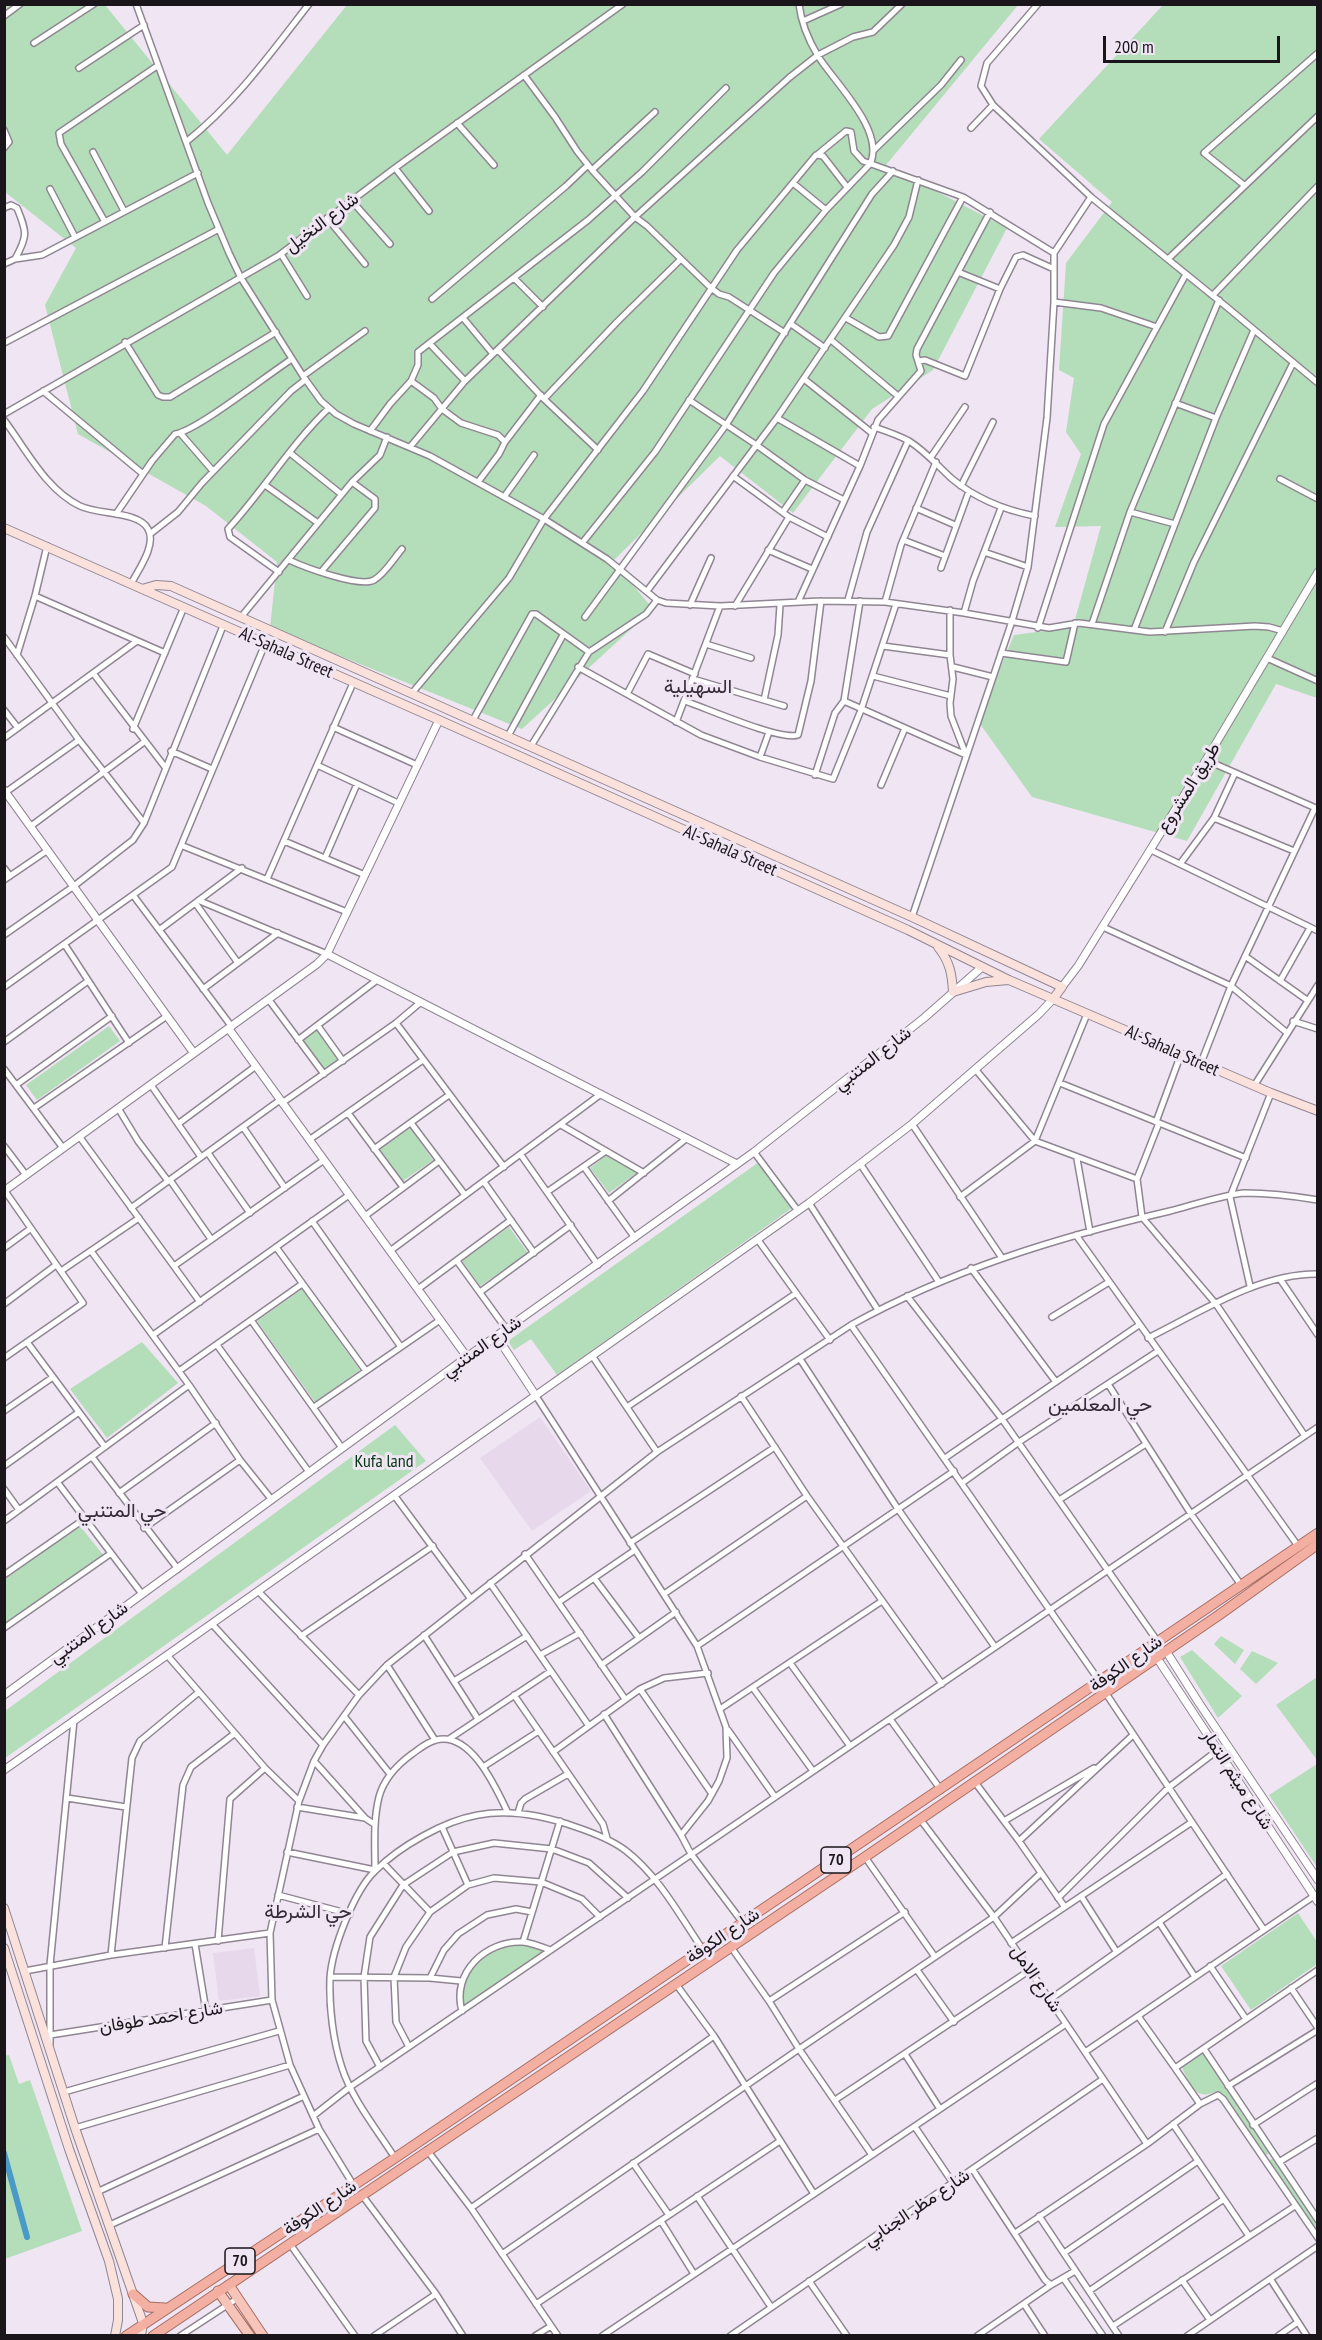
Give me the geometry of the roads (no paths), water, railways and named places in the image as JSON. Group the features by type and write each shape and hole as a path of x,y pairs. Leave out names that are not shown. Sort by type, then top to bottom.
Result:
{"highway":[{"name":"شارع الكوفة","path":"126,2336 354,2186 552,2050 1101,1682 1317,1533"},
{"name":"شارع الكوفة","path":"153,2336 542,2072 866,1857 889,1839 1219,1615 1317,1544"},
{"path":"1212,1605 1212,1612 1219,1615"},
{"path":"1190,1619 1197,1622 1196,1629"},
{"path":"904,1815 902,1819 904,1823 910,1825"},
{"path":"881,1830 888,1832 889,1839"},
{"path":"585,2044 578,2046 575,2041 590,2025"},
{"path":"542,2072 561,2054 558,2050 552,2050"},
{"path":"133,2294 148,2307 167,2308"},
{"path":"191,2294 194,2301 202,2303"}],"main road":[{"name":"Al-Sahala Street","path":"4,528 439,720 937,945 1009,980 1271,1094 1317,1111"},
{"name":"Al-Sahala Street","path":"142,589 156,585 171,586 242,616 912,917 1062,987"},
{"path":"675,827 681,814"},
{"path":"937,945 947,958 952,974 953,992 986,982 1009,980"},
{"name":"طريق المشروع","path":"1053,999 1062,987"},
{"path":"4,1908 75,2128 143,2323 141,2336"},
{"path":"4,1948 114,2279 119,2310 115,2336"},
{"path":"21,1997 29,1998 32,1993"},
{"path":"114,2279 121,2283 127,2276"},
{"path":"229,2285 263,2336"},
{"path":"219,2291 250,2336"}],"street":[{"path":"4,16 20,4"},
{"path":"34,43 94,4"},
{"path":"136,4 219,229 241,278 304,378 329,408 354,424 410,447 544,519 583,542 657,600 666,603 720,606 780,605 848,600 950,610 1038,628 1075,623 1165,632 1255,627 1269,627 1283,631"},
{"path":"186,142 210,123 239,93 309,4"},
{"name":"شارع النخيل","path":"4,414 125,342 281,254 351,200 623,4"},
{"path":"799,4 803,21 818,55 864,120 874,150"},
{"path":"803,21 841,4"},
{"path":"1038,4 987,63 981,86 993,105 1091,197 1213,295 1317,383"},
{"path":"410,447 465,381 635,217 789,76 818,55 853,37 873,32 902,5"},
{"path":"79,68 144,25"},
{"path":"1244,185 1204,153 1317,53"},
{"path":"583,542 655,452 774,273 826,210 870,164 874,150 941,85 961,60"},
{"path":"105,222 61,144 59,133 157,66"},
{"path":"524,75 590,167 635,217 648,226 711,288 785,333"},
{"path":"370,431 411,381 418,365 418,352 515,279 616,195 726,88"},
{"path":"971,128 993,105"},
{"path":"432,299 655,112"},
{"path":"1168,259 1317,116"},
{"path":"457,123 494,165"},
{"path":"4,130 9,142 4,148"},
{"path":"412,693 509,578 544,519 643,391 737,250 816,155 846,131 851,132 854,151 860,159 963,197 1054,253"},
{"path":"93,152 124,212"},
{"path":"816,155 823,156 847,187"},
{"path":"395,168 429,211"},
{"path":"585,617 726,425 872,194 893,171"},
{"path":"4,264 15,259 42,255 198,173"},
{"path":"647,591 755,444 777,418 846,318 894,245 909,217 918,180"},
{"path":"793,183 826,210"},
{"path":"1213,295 1317,186"},
{"path":"50,189 75,237"},
{"path":"846,318 879,337 888,336 963,197"},
{"path":"912,917 1012,621 1028,567 1047,417 1054,302 1054,253 1091,197"},
{"path":"351,200 390,244"},
{"path":"4,208 11,205 17,208 25,227 26,239 15,259"},
{"path":"798,602 860,466 874,427 881,414 921,370 916,355 917,349 990,212"},
{"path":"327,218 365,264"},
{"path":"4,343 219,229"},
{"path":"281,254 307,296"},
{"path":"919,361 925,360 963,376 966,375 1000,289 1016,257 1019,255 1054,269"},
{"path":"478,482 505,442 542,397 680,260"},
{"path":"958,272 1000,289"},
{"path":"1038,628 1104,424 1186,274"},
{"path":"515,279 543,307"},
{"path":"1092,624 1130,512 1219,300"},
{"path":"1054,302 1101,308 1157,327"},
{"path":"464,319 495,352 598,450"},
{"path":"791,324 825,348"},
{"path":"1134,630 1216,418 1254,330"},
{"path":"150,534 177,512 213,471 304,378 365,331"},
{"path":"125,342 158,395 170,397 276,332"},
{"path":"831,340 898,396"},
{"path":"430,344 465,381"},
{"path":"116,514 143,474 175,434 181,434 292,359"},
{"path":"1165,632 1194,562 1293,363"},
{"path":"804,379 872,434"},
{"path":"411,381 461,423 498,435 505,442"},
{"path":"43,391 143,474"},
{"path":"689,400 805,480 844,500"},
{"path":"1175,403 1216,418"},
{"path":"885,602 903,540 933,460 965,407"},
{"path":"279,572 230,537 227,531 266,485 307,428 329,408"},
{"path":"777,418 860,466"},
{"path":"4,420 44,476 57,489 82,507 101,513 116,514 147,526 150,543 131,585"},
{"path":"961,486 993,422"},
{"path":"874,427 908,441 969,491 1001,508 1035,516"},
{"path":"181,434 213,471"},
{"path":"242,616 341,494 380,455 387,437"},
{"path":"848,600 867,532 908,441"},
{"path":"290,453 341,494"},
{"path":"504,497 534,455"},
{"path":"733,476 789,517 828,537"},
{"path":"1280,479 1317,499"},
{"path":"783,512 805,480"},
{"path":"321,572 375,508 375,499 352,482"},
{"path":"266,485 318,523"},
{"path":"941,568 969,491"},
{"path":"916,508 955,525"},
{"path":"964,613 973,581 1001,508"},
{"path":"1130,512 1175,524"},
{"path":"735,606 789,517"},
{"path":"903,540 945,556"},
{"path":"17,655 47,546"},
{"path":"289,560 321,572 364,582 372,581 402,549"},
{"path":"768,550 812,569"},
{"path":"984,552 1028,567"},
{"path":"690,605 711,558"},
{"name":"طريق المشروع","path":"1062,987 1206,760 1317,572"},
{"path":"35,596 165,653"},
{"path":"531,746 589,652 605,639 632,625 646,614 657,600"},
{"path":"685,701 769,732 791,737 798,735 811,681 821,601"},
{"path":"815,775 835,713 844,701 860,601"},
{"path":"578,667 701,735 830,779 835,778 861,710 896,604"},
{"path":"764,700 778,635 780,605"},
{"path":"676,722 720,606"},
{"path":"133,729 184,607"},
{"path":"950,610 950,655 953,667 951,716 966,755"},
{"path":"472,720 532,614 536,614 589,652"},
{"path":"1001,653 1066,662 1075,623"},
{"path":"4,935 74,886 133,840 144,824 171,751 223,626"},
{"path":"508,736 563,635"},
{"path":"4,637 144,824"},
{"path":"4,738 137,641"},
{"path":"4,987 172,867 183,846 183,838 265,644"},
{"path":"706,644 751,658"},
{"path":"883,646 950,655"},
{"path":"627,694 648,654 694,677 784,706"},
{"path":"1267,658 1317,681"},
{"path":"953,667 993,677"},
{"path":"93,673 133,729 165,767"},
{"path":"873,676 951,696"},
{"path":"267,879 353,683"},
{"path":"844,701 966,755"},
{"path":"4,710 18,728"},
{"path":"4,1358 83,1303 4,1191 193,1052 269,1000 327,954 439,720"},
{"path":"333,727 417,765"},
{"path":"881,785 905,728"},
{"path":"760,757 769,732"},
{"path":"79,740 5,791 193,1052"},
{"path":"31,826 144,742"},
{"path":"171,751 212,769"},
{"path":"1202,1063 1231,986 1316,808 1206,760"},
{"path":"317,765 398,804"},
{"path":"1180,864 1214,818 1235,773"},
{"path":"325,858 357,784"},
{"path":"1214,818 1294,851"},
{"path":"284,841 365,875"},
{"path":"183,846 346,912"},
{"path":"4,880 48,850"},
{"path":"1150,850 1317,931"},
{"path":"4,868 10,876"},
{"path":"159,930 242,868"},
{"path":"133,895 467,1357"},
{"path":"198,902 327,954 737,1164"},
{"path":"198,902 238,963"},
{"path":"1102,927 1231,986 1287,1032"},
{"path":"1280,981 1310,928"},
{"path":"203,989 278,933"},
{"path":"65,945 129,1043"},
{"path":"1245,956 1307,1000"},
{"name":"شارع المتنبي","path":"4,1695 467,1357 754,1152 924,1018 982,967"},
{"path":"298,1040 377,980"},
{"path":"4,1041 88,981"},
{"path":"1254,1086 1317,985"},
{"path":"4,1770 593,1357 861,1165 976,1070 1053,999"},
{"path":"269,1000 324,1074"},
{"path":"131,1208 243,1127 396,1023 421,1002"},
{"path":"960,1197 1035,1141 1087,1014"},
{"path":"16,1085 112,1016"},
{"path":"33,1108 167,1016"},
{"path":"1293,1021 1317,1029"},
{"path":"396,1023 504,1167"},
{"path":"318,1026 343,1060"},
{"path":"1181,1054 1137,1179 1142,1217 1216,1304 1305,1436"},
{"path":"309,1140 423,1060"},
{"path":"178,1124 255,1066"},
{"path":"4,1069 63,1148"},
{"path":"976,1070 1035,1141 1077,1159 1137,1179"},
{"path":"1060,1083 1246,1158"},
{"path":"151,1085 201,1157"},
{"path":"390,1251 601,1094"},
{"path":"1250,1286 1230,1197 1271,1094"},
{"path":"374,1149 449,1095"},
{"path":"118,1108 138,1141 212,1239"},
{"path":"348,1113 403,1187"},
{"path":"411,1122 465,1195"},
{"path":"912,1124 1002,1258"},
{"path":"561,1125 644,1173"},
{"path":"243,1127 285,1188"},
{"path":"79,1136 200,1302"},
{"path":"608,1201 687,1138"},
{"path":"4,1146 26,1175"},
{"path":"547,1192 606,1151"},
{"path":"754,1152 798,1211"},
{"path":"208,1153 250,1213"},
{"path":"521,1155 598,1265"},
{"path":"1077,1159 1090,1232"},
{"path":"174,1266 324,1160"},
{"path":"365,1216 439,1161"},
{"path":"861,1165 939,1282"},
{"path":"584,1167 635,1238"},
{"path":"484,1182 534,1253"},
{"path":"354,2186 319,2128 290,2065 279,2031 273,2000 270,1933 298,1804 314,1761 359,1695 387,1665 657,1452 851,1325 878,1310 971,1268 1142,1217 1243,1193 1287,1195 1317,1200"},
{"path":"153,1335 349,1195"},
{"path":"809,1203 878,1310"},
{"path":"61,1271 139,1218"},
{"path":"418,1289 511,1220"},
{"path":"312,1221 401,1347"},
{"path":"480,1292 571,1225"},
{"path":"4,1248 30,1229"},
{"path":"1076,1235 1298,1547"},
{"path":"758,1240 830,1340"},
{"path":"276,1247 366,1371"},
{"path":"91,1251 189,1385 240,1460 272,1500"},
{"path":"457,1261 507,1330"},
{"path":"4,1304 56,1265"},
{"path":"971,1268 1056,1382"},
{"path":"1148,1338 1250,1286 1317,1274"},
{"path":"1280,1279 1317,1335"},
{"path":"1052,1317 1109,1281"},
{"path":"179,1371 302,1284"},
{"path":"627,1407 795,1294"},
{"path":"907,1296 1019,1442 1158,1642"},
{"path":"251,1320 342,1448"},
{"path":"314,1407 440,1320"},
{"path":"851,1325 1101,1682"},
{"path":"945,1458 1139,1325"},
{"path":"497,1337 697,1646 726,1727 775,1797"},
{"path":"27,1342 105,1447"},
{"path":"217,1345 309,1472"},
{"path":"962,1483 1019,1442 1158,1351"},
{"path":"593,1357 657,1452"},
{"path":"800,1359 898,1509 995,1647"},
{"path":"4,1411 53,1377"},
{"path":"1108,1384 1191,1514 1242,1586"},
{"path":"4,1521 58,1484 189,1385"},
{"path":"741,1396 807,1496 942,1684"},
{"path":"4,1466 79,1412"},
{"path":"119,1493 216,1423"},
{"path":"313,2116 350,2087 1317,1427"},
{"path":"1059,1500 1146,1444"},
{"path":"630,1543 775,1447"},
{"path":"92,1457 144,1528 178,1569"},
{"path":"144,1528 240,1460"},
{"path":"697,1646 954,1471"},
{"path":"58,1484 83,1520 142,1594"},
{"path":"4,1489 19,1510"},
{"path":"394,1495 471,1599"},
{"path":"664,1594 807,1496"},
{"path":"4,1575 83,1520"},
{"path":"301,1636 432,1546"},
{"path":"559,1602 635,1550"},
{"path":"4,1628 110,1554"},
{"path":"525,1554 625,1699"},
{"path":"594,1578 639,1638"},
{"path":"490,1583 589,1726"},
{"path":"258,1591 359,1695"},
{"path":"720,1709 882,1601"},
{"path":"601,1665 676,1612"},
{"path":"212,1624 323,1745"},
{"path":"540,1655 580,1633"},
{"path":"424,1635 478,1719"},
{"path":"454,1681 527,1636"},
{"name":"شارع ميثم التمار","path":"1166,1651 1317,1880"},
{"path":"167,1655 234,1734 298,1804 365,1818"},
{"name":"شارع ميثم التمار","path":"1157,1658 1316,1899"},
{"path":"790,1663 850,1746"},
{"path":"387,1665 435,1740"},
{"path":"375,1870 374,1824 380,1795 390,1774 403,1760 435,1740 449,1739 551,1671"},
{"path":"553,1752 640,1689 664,1678 708,1673"},
{"path":"753,1688 813,1771"},
{"path":"640,1689 712,1794"},
{"path":"111,1955 132,1758 140,1741 199,1692"},
{"path":"1105,1692 1264,1930"},
{"path":"514,1695 603,1824 607,1838"},
{"path":"604,1714 691,1854 743,1923"},
{"path":"344,1716 390,1774"},
{"path":"890,1719 941,1790"},
{"path":"49,2047 50,1965 74,1720"},
{"path":"681,1835 701,1812 712,1794 727,1758 726,1727"},
{"path":"483,1767 539,1731"},
{"path":"165,1948 183,1785 191,1767 234,1734"},
{"path":"1018,1841 1133,1735"},
{"path":"449,1739 472,1753 483,1767 508,1813"},
{"path":"1058,1898 1168,1788 1218,1750"},
{"path":"314,1761 365,1818 374,1824"},
{"path":"1004,1821 1104,1762"},
{"path":"218,1941 230,1799 265,1768"},
{"path":"518,1813 525,1799 568,1774"},
{"path":"974,1781 1064,1906"},
{"path":"67,1798 126,1807"},
{"path":"1259,1812 1268,1806"},
{"path":"395,2158 350,2087 342,2068 333,2028 330,1977 342,1932 360,1890 375,1870 412,1842 442,1827 477,1815 508,1813 560,1821 607,1838 627,1851 655,1879 703,1950"},
{"name":"شارع الامل","path":"920,1819 994,1917 1147,2144"},
{"path":"523,1942 560,1821"},
{"path":"1011,1943 1192,1822"},
{"path":"442,1827 468,1885"},
{"path":"380,2067 366,2041 364,1977 370,1937 403,1885 453,1852 494,1843 552,1849 589,1863 628,1898"},
{"path":"287,1852 375,1870"},
{"path":"866,1857 935,1957"},
{"path":"384,1864 430,1911"},
{"path":"502,2254 745,2085 994,1917 1041,1873"},
{"path":"1050,2000 1227,1874"},
{"path":"410,2047 396,2022 394,1977 406,1947 430,1911 468,1885 494,1878 542,1882 582,1899 600,1917"},
{"path":"278,1895 350,1914"},
{"path":"1080,1896 1116,1951"},
{"path":"1084,2052 1264,1930 1316,1899"},
{"path":"430,1978 444,1950 458,1934 487,1915 516,1909 532,1912"},
{"path":"769,2001 905,1912"},
{"path":"1159,1922 1195,1977"},
{"path":"25,1971 111,1955 270,1933"},
{"path":"462,2011 459,2002 461,1981 477,1958 497,1945 523,1942 550,1950"},
{"path":"195,1944 206,2011"},
{"path":"731,1947 872,2155"},
{"path":"1210,1966 1246,2019"},
{"path":"917,1970 954,2022"},
{"path":"835,2100 1029,1970"},
{"path":"1175,2068 1317,1970"},
{"path":"330,1977 430,1978 461,1981"},
{"path":"675,1984 714,2036 814,2194"},
{"path":"1228,2086 1317,2029 1291,1988"},
{"name":"شارع احمد طوفان","path":"50,2035 273,2000"},
{"path":"1138,2016 1200,2104"},
{"path":"602,2336 1066,2024"},
{"path":"64,2092 279,2031"},
{"path":"471,2208 714,2036"},
{"path":"1204,2049 1317,2220"},
{"path":"905,2054 940,2109"},
{"path":"75,2128 290,2065"},
{"name":"شارع مظر الجنابي","path":"730,2336 1103,2079"},
{"path":"1253,2125 1317,2084"},
{"path":"1015,2233 1147,2144 1200,2104 1214,2095 1220,2095 1317,2238"},
{"path":"97,2192 304,2096"},
{"path":"1173,2124 1249,2236"},
{"path":"915,2127 953,2183"},
{"path":"110,2225 319,2128"},
{"path":"1279,2162 1317,2138"},
{"path":"536,2304 780,2140"},
{"path":"427,2150 471,2208 558,2336"},
{"path":"1263,2161 1274,2155"},
{"path":"1064,2253 1198,2161"},
{"path":"633,2163 669,2215"},
{"path":"973,2170 1045,2280 1051,2285"},
{"path":"362,2195 436,2294 463,2336"},
{"path":"697,2196 771,2307"},
{"path":"1089,2291 1224,2199"},
{"path":"1113,2326 1295,2206"},
{"path":"1039,2216 1119,2336"},
{"path":"661,2221 694,2274"},
{"path":"290,2244 355,2336"},
{"path":"1187,2336 1317,2246"},
{"path":"977,2336 1075,2271"},
{"path":"1064,2279 1103,2336"},
{"path":"1182,2280 1210,2320"},
{"path":"1270,2280 1307,2336"},
{"path":"809,2281 847,2336"},
{"path":"374,2336 436,2294"},
{"path":"180,2336 238,2298"},
{"path":"1024,2304 1045,2336"},
{"path":"1278,2336 1298,2322"},
{"path":"535,2336 551,2326"}],"waterway":[{"path":"4,2153 27,2237"}],"district":[{"name":"السهيلية","path":"698,687"},
{"name":"حي المعلمين","path":"1100,1405"},
{"name":"حي المتنبي","path":"122,1511"},
{"name":"حي الشرطة","path":"308,1912"}],"park label":[{"name":"Kufa land","path":"384,1462"}]}
